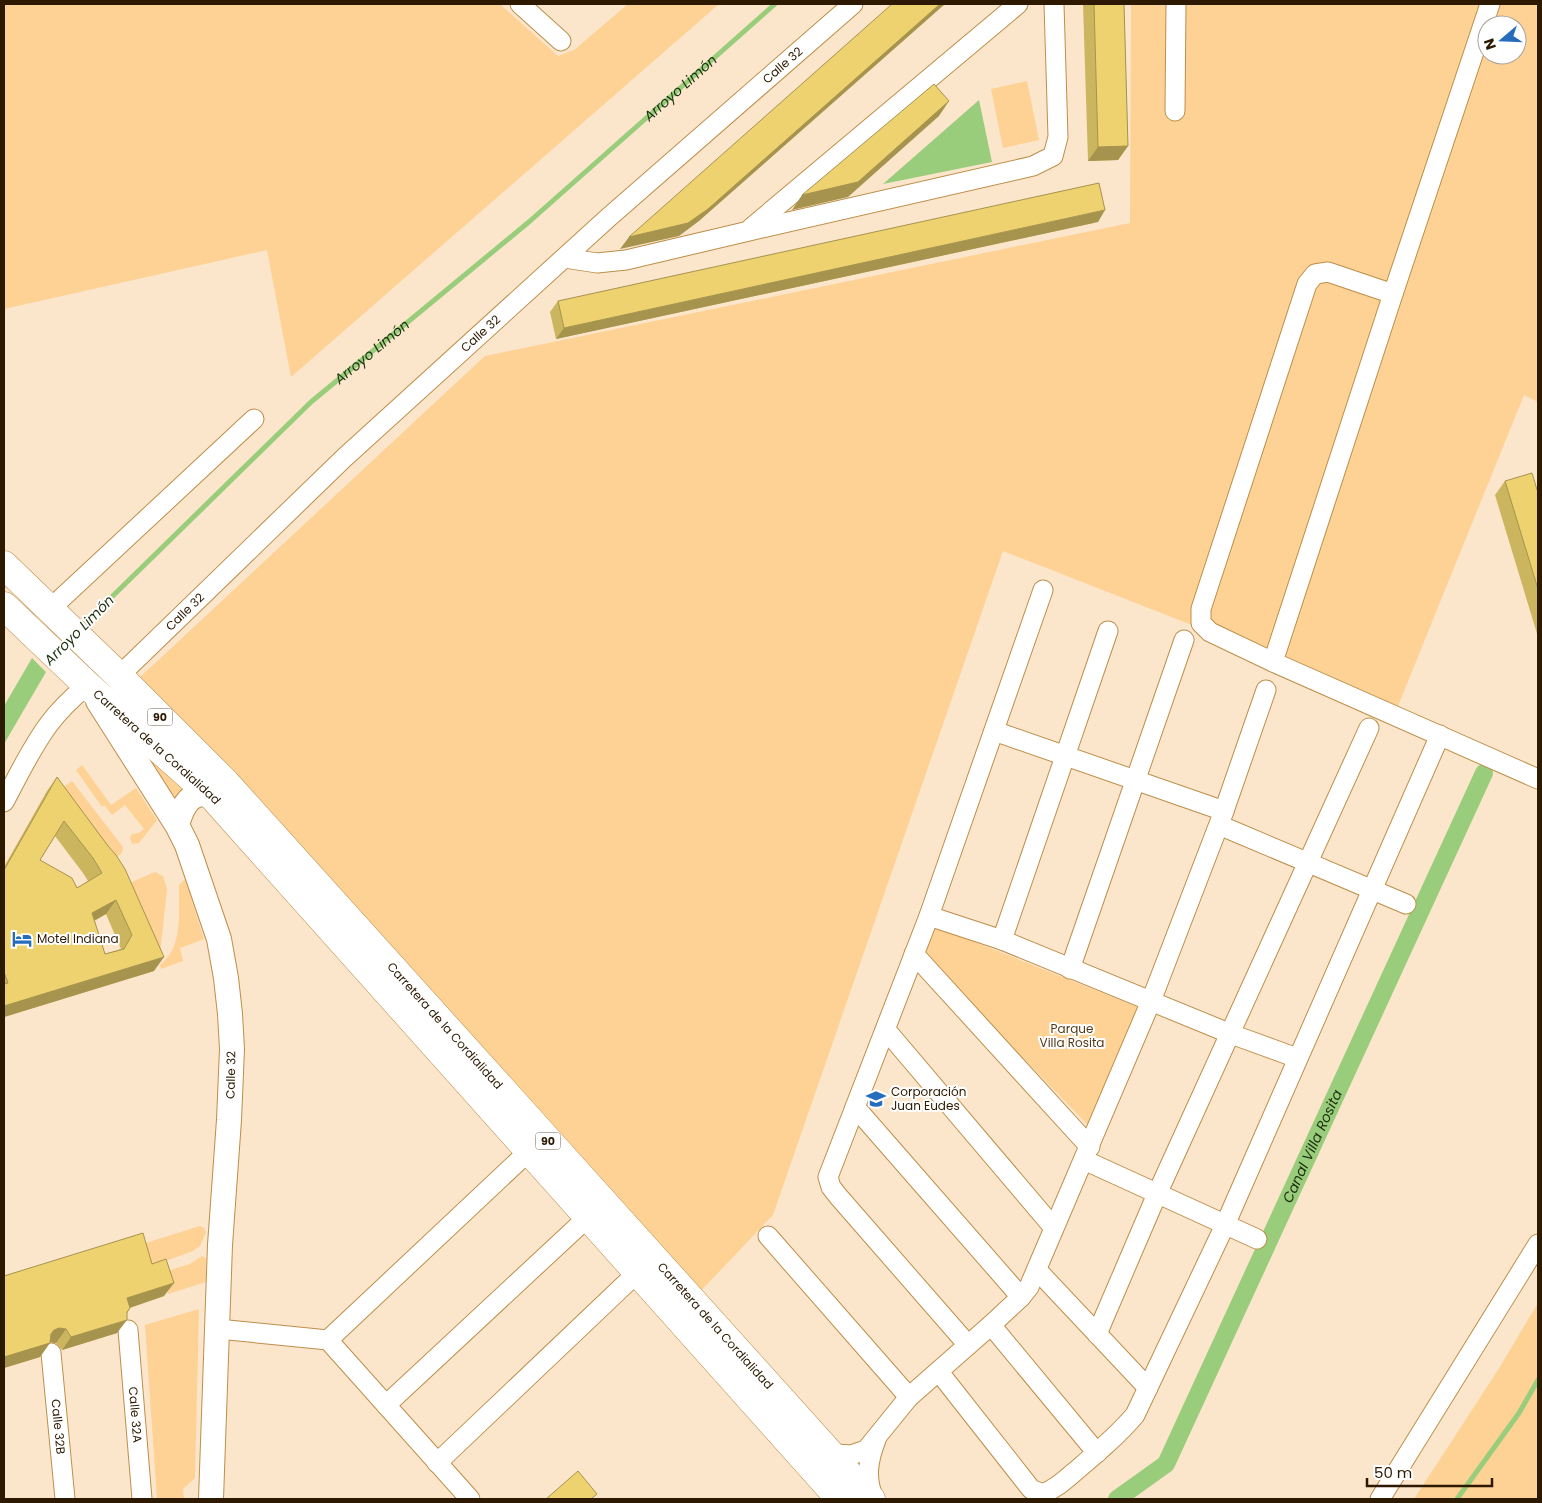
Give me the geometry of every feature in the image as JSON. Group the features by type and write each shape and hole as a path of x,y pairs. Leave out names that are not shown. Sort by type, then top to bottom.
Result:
{"highway":[{"name":"Carretera de la Cordialidad","path":"4,565 226,783 823,1447 872,1499"},
{"name":"Carretera de la Cordialidad","path":"4,606 81,679 213,797 840,1499"}],"street":[{"path":"520,4 562,41"},
{"name":"Calle 32","path":"119,676 344,458 609,217 853,4"},
{"path":"748,230 1018,4"},
{"path":"566,258 597,263 626,260 748,230 1033,166 1053,156 1058,136 1054,4"},
{"path":"1176,4 1176,112"},
{"path":"1273,662 1490,4"},
{"path":"1393,294 1328,272 1315,274 1307,284 1201,609 1201,623 1210,632 1273,662 1538,779"},
{"path":"50,609 254,419"},
{"path":"968,1345 831,1188 828,1177 929,916 1043,590"},
{"path":"1002,940 1108,631"},
{"path":"1070,969 1184,640"},
{"path":"4,802 38,741 50,723 71,699 81,679"},
{"name":"Calle 32","path":"81,679 177,825 187,845 219,939 226,978 232,1049 220,1245 210,1499"},
{"path":"823,1447 836,1454 852,1455 866,1450 909,1397 991,1325 1029,1287 1151,1001 1222,818 1266,690"},
{"path":"1097,1334 1157,1194 1369,728"},
{"path":"994,731 1135,779 1222,818 1309,863 1406,904"},
{"path":"939,1372 1031,1489 1042,1494 1053,1490 1097,1453 1121,1432 1135,1415 1225,1225 1440,735"},
{"path":"177,825 181,810 189,800 201,794 208,794 213,797"},
{"path":"929,916 1002,940 1231,1034 1297,1058"},
{"path":"914,954 1087,1153 1157,1194 1257,1240"},
{"path":"886,1030 1054,1228"},
{"path":"855,1107 1021,1297"},
{"path":"328,1340 529,1151"},
{"path":"386,1405 588,1217"},
{"path":"768,1236 909,1397"},
{"path":"1380,1499 1538,1244"},
{"path":"1037,1270 1148,1388"},
{"path":"437,1463 638,1272"},
{"path":"991,1325 1097,1453"},
{"path":"218,1329 328,1340 470,1499"},
{"name":"Calle 32A","path":"128,1330 142,1499"},
{"name":"Calle 32B","path":"51,1353 65,1499"},
{"path":"872,1499 868,1479 868,1465 876,1438"}],"green space":[{"path":"4,4 500,4 558,56 574,50 628,4 719,4 291,377 267,250 4,309"},
{"path":"1131,4 1538,4 1538,402 1524,395 1398,706 1003,551 773,1215 697,1295 138,679 485,356 1130,223"},
{"path":"1027,81 1039,140 1003,148 991,89"},
{"path":"98,700 198,792 176,802"},
{"path":"82,765 111,805 136,788 157,820 139,843 132,844 130,838 132,834 139,833 144,829 125,805 112,815 104,805 102,807 76,770"},
{"path":"72,781 123,847 122,853 103,866 51,796"},
{"path":"155,872 163,876 167,889 160,953 118,888"},
{"path":"185,879 204,939 180,948 183,961 161,969 160,965 168,957 176,939 179,918 179,885"},
{"name":"Parque Villa Rosita","path":"932,925 1140,1008 1088,1125 921,953"},
{"path":"200,1226 206,1232 200,1246 193,1251 141,1270 133,1247"},
{"path":"202,1256 206,1258 206,1282 168,1294 161,1273 190,1264"},
{"path":"1538,1303 1538,1499 1414,1499 1498,1370"},
{"path":"199,1309 195,1478 183,1489 184,1499 157,1499 145,1325"}],"shaded area":[{"path":"979,100 992,162 883,184"},
{"name":"Arroyo Limón","path":"32,658 46,672 4,744 4,706"}],"building":[{"path":"892,4 940,4 708,209 688,223 629,237"},
{"path":"1094,4 1124,4 1128,146 1098,147"},
{"path":"934,84 949,101 858,182 802,195"},
{"path":"1099,183 1105,210 564,328 558,301"},
{"path":"1532,473 1538,493 1538,589 1505,481"},
{"path":"57,777 125,869 164,957 4,1006 4,984 8,983 4,972 4,870","holes":["64,821 93,858 102,873 77,888 72,878 40,860","116,900 132,935 124,949 105,954 92,913"]},
{"path":"143,1233 152,1264 166,1259 174,1283 127,1298 130,1308 127,1312 127,1320 71,1337 66,1329 59,1328 51,1334 50,1343 4,1357 4,1276"},
{"path":"578,1471 597,1494 591,1499 546,1499"}],"waterway":[{"name":"Arroyo Limón","path":"80,628 311,402 530,221 775,4"},
{"name":"Canal Villa Rosita","path":"1117,1499 1166,1464 1484,773"},
{"path":"1457,1499 1519,1413 1538,1380"}],"place":[{"name":"Motel Indiana","path":"22,939"},
{"name":"Corporación Juan Eudes","path":"876,1099"}]}
